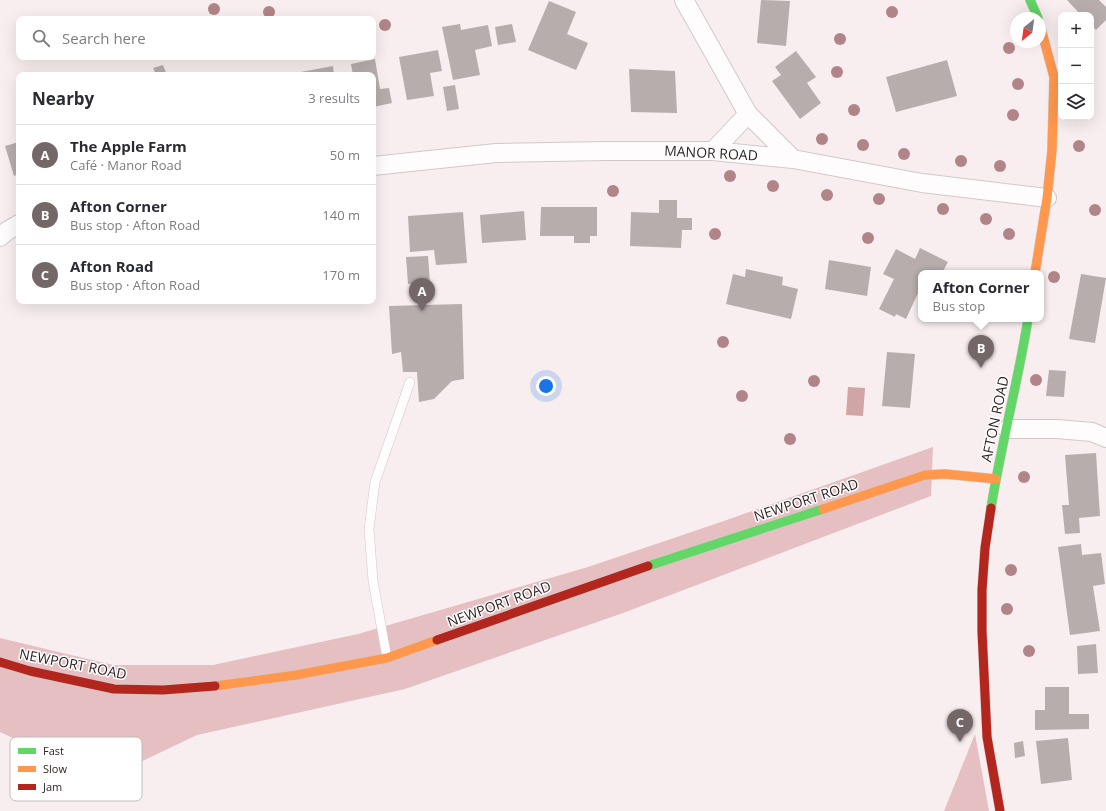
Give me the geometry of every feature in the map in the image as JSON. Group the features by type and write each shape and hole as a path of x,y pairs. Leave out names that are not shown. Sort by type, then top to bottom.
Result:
{"main road":[{"path":"1030,0 1035,12"},
{"path":"1035,270 1047,198 1052,150 1054,77 1046,48"},
{"name":"AFTON ROAD","path":"1000,811 987,736 982,631 982,590 985,548 996,479 1021,364 1028,322"},
{"name":"NEWPORT ROAD","path":"0,662 30,671 114,689 163,690 217,686 289,676 387,658 603,581 925,475 945,474 996,479"}],"street":[{"path":"684,0 748,114 793,159"},
{"path":"713,151 748,114"},
{"name":"MANOR ROAD","path":"376,166 496,153 713,151 793,159 922,183 1047,198"},
{"path":"0,237 16,226"},
{"path":"1007,429 1057,429 1092,432 1106,438"}],"lane":[{"path":"387,658 373,581 370,529 375,482 410,382"}],"shaded area":[{"path":"848,387 865,388 863,416 846,415"},
{"path":"933,447 931,496 623,613 405,689 197,735 142,761 142,737 11,737 0,732 0,638 113,665 213,665 358,634 588,567"},
{"path":"975,734 989,811 944,811"}],"building":[{"path":"761,0 790,1 786,46 757,43"},
{"path":"1067,0 1099,0 1106,7 1106,20 1096,30 1094,28 1094,12 1078,12"},
{"path":"549,1 576,12 567,34 588,43 576,70 528,50"},
{"path":"460,24 461,30 488,25 492,46 475,50 480,75 453,80 442,27"},
{"path":"512,24 516,42 498,45 495,27"},
{"path":"438,50 442,71 430,73 434,96 407,100 399,57"},
{"path":"796,51 816,77 807,83 821,103 800,119 772,81 781,75 775,67"},
{"path":"375,60 380,89 389,88 392,103 376,106 376,72 352,72 351,64"},
{"path":"947,60 957,96 896,112 886,77"},
{"path":"163,65 166,72 155,72 153,68"},
{"path":"333,66 334,72 301,72"},
{"path":"629,69 675,71 677,113 631,112"},
{"path":"455,85 459,109 447,111 443,87"},
{"path":"16,143 16,175 14,176 5,146"},
{"path":"659,200 677,200 677,218 692,218 692,230 682,230 681,248 630,246 631,212 659,213"},
{"path":"541,207 597,207 597,236 590,236 590,243 574,243 574,236 540,236"},
{"path":"524,211 526,240 482,243 480,215"},
{"path":"463,212 467,263 436,265 434,250 410,252 408,216"},
{"path":"920,248 948,262 944,270 918,270 918,293 906,319 896,314 895,317 879,309 894,279 883,274 896,249 915,259"},
{"path":"428,256 430,283 408,284 406,257"},
{"path":"829,260 871,267 867,296 825,289"},
{"path":"746,269 783,277 782,285 798,289 791,319 726,304 733,274 745,277"},
{"path":"1081,274 1106,278 1095,343 1069,339"},
{"path":"462,304 464,379 452,381 434,399 419,402 417,372 403,372 401,352 392,354 389,306"},
{"path":"887,352 915,354 910,408 882,406"},
{"path":"1049,370 1066,371 1064,397 1046,396"},
{"path":"1096,453 1100,516 1079,518 1080,533 1065,534 1062,505 1069,505 1065,455"},
{"path":"1081,544 1082,555 1101,553 1105,584 1093,586 1100,631 1070,635 1058,547"},
{"path":"1096,644 1098,673 1078,674 1077,646"},
{"path":"1045,687 1069,687 1069,714 1089,714 1089,729 1035,730 1035,710 1045,710"},
{"path":"1068,738 1072,780 1041,784 1036,741"},
{"path":"1023,741 1025,756 1015,758 1014,743"}],"traffic: fast":[{"path":"1030,0 1035,12"},
{"path":"991,508 1027,322"},
{"path":"648,566 823,509"}],"traffic: slow":[{"path":"1035,270 1047,198 1052,150 1054,77 1046,47"},
{"path":"823,509 925,475 945,474 996,479"},
{"path":"215,686 296,675 387,658 437,640"}],"traffic: jam":[{"path":"991,508 985,548 982,590 982,631 987,737 1000,811"},
{"path":"437,640 648,566"},
{"path":"0,662 30,671 114,689 163,690 215,686"}],"place":[{"name":"The Apple Farm","path":"422,311"},
{"name":"Afton Corner","path":"981,368"},
{"name":"Afton Road","path":"960,742"}]}
